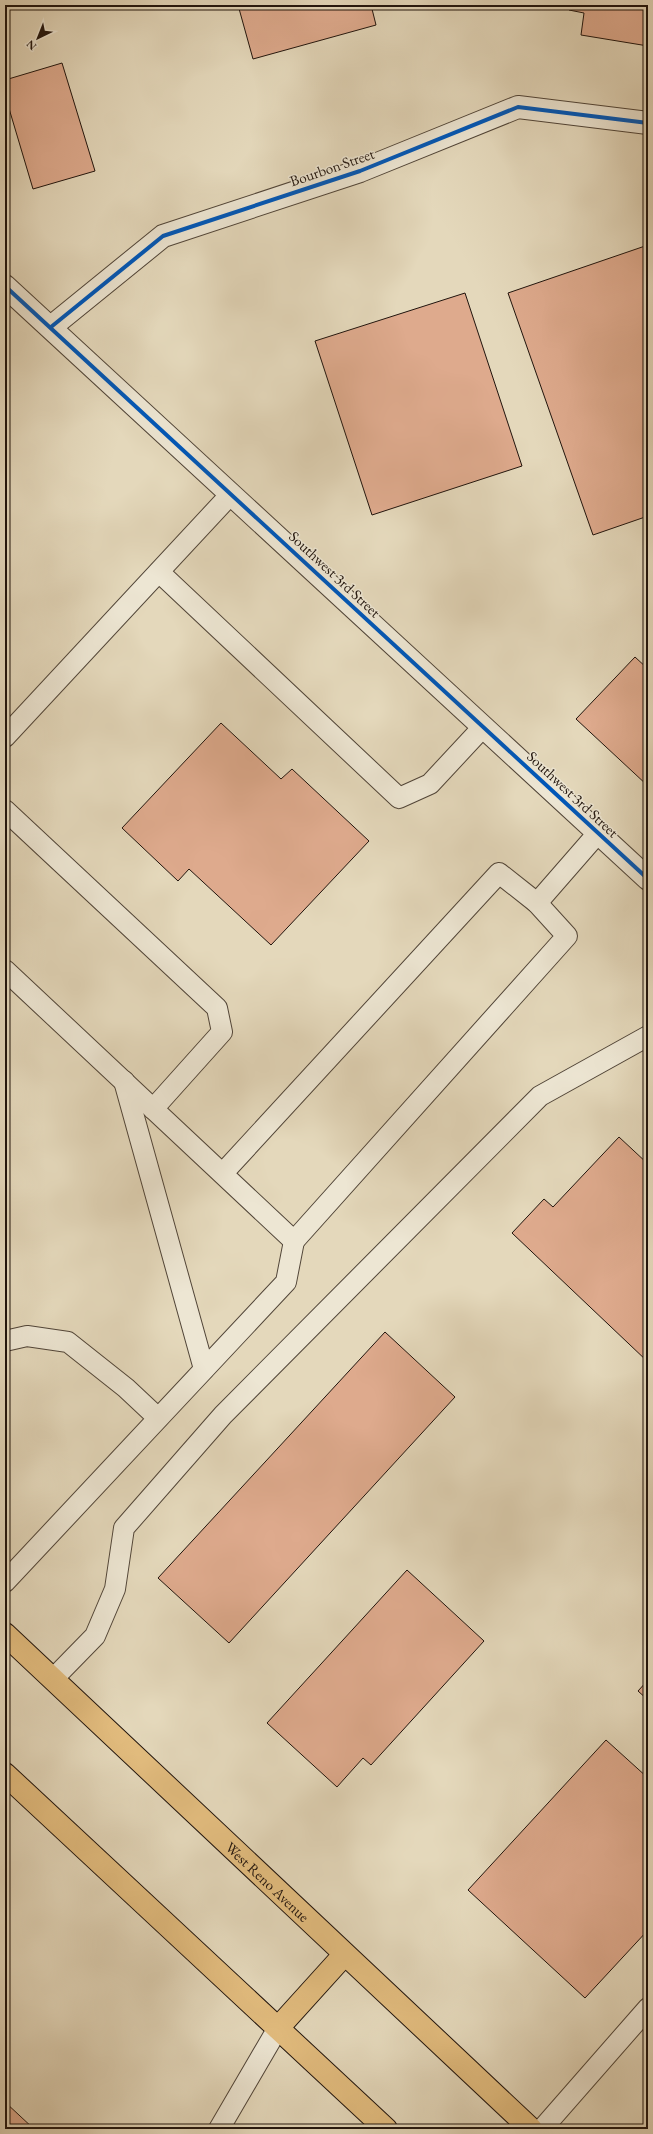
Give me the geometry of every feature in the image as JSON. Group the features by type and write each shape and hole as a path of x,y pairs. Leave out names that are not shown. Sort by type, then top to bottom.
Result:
{"main road":[{"name":"West Reno Avenue","path":"5,1634 344,1955 531,2129"},
{"path":"5,1774 386,2129"},
{"path":"278,2028 344,1955"}],"street":[{"name":"Bourbon Street","path":"51,327 163,236 360,171 518,107 648,122"},
{"name":"Southwest 3rd Street","path":"5,286 648,879"}],"lane":[{"path":"5,737 231,494"},
{"path":"159,572 399,798 430,784 483,727"},
{"path":"5,810 217,1008 222,1032 153,1109"},
{"path":"537,903 598,833"},
{"path":"5,1582 286,1282 294,1241 567,936 537,903 499,873 223,1173"},
{"path":"5,970 294,1241"},
{"path":"53,1679 95,1636 115,1589 124,1528 223,1416 540,1096 648,1036"},
{"path":"124,1081 204,1369"},
{"path":"5,1341 27,1336 68,1342 126,1388 158,1418"},
{"path":"542,2129 648,2008"},
{"path":"219,2129 278,2028"}],"building":[{"path":"238,5 371,5 376,25 253,59"},
{"path":"570,5 648,5 648,46 581,35 584,13 569,10"},
{"path":"62,63 95,171 33,189 5,95 5,80"},
{"path":"648,245 648,516 593,535 508,293"},
{"path":"465,293 522,466 372,515 315,341"},
{"path":"635,657 648,669 648,786 576,719"},
{"path":"221,723 281,779 292,769 369,841 271,945 189,869 178,881 122,828"},
{"path":"619,1137 648,1164 648,1362 512,1233 544,1199 553,1207"},
{"path":"385,1332 455,1397 229,1643 158,1578"},
{"path":"407,1570 484,1641 371,1765 363,1758 337,1787 267,1723"},
{"path":"648,1680 648,1700 638,1691"},
{"path":"606,1740 648,1778 648,1930 585,1998 468,1890"},
{"path":"5,2102 34,2129 5,2129"}],"cycle path":[{"path":"51,327 163,236 360,171 518,107 648,123"},
{"path":"5,286 648,879"}]}
